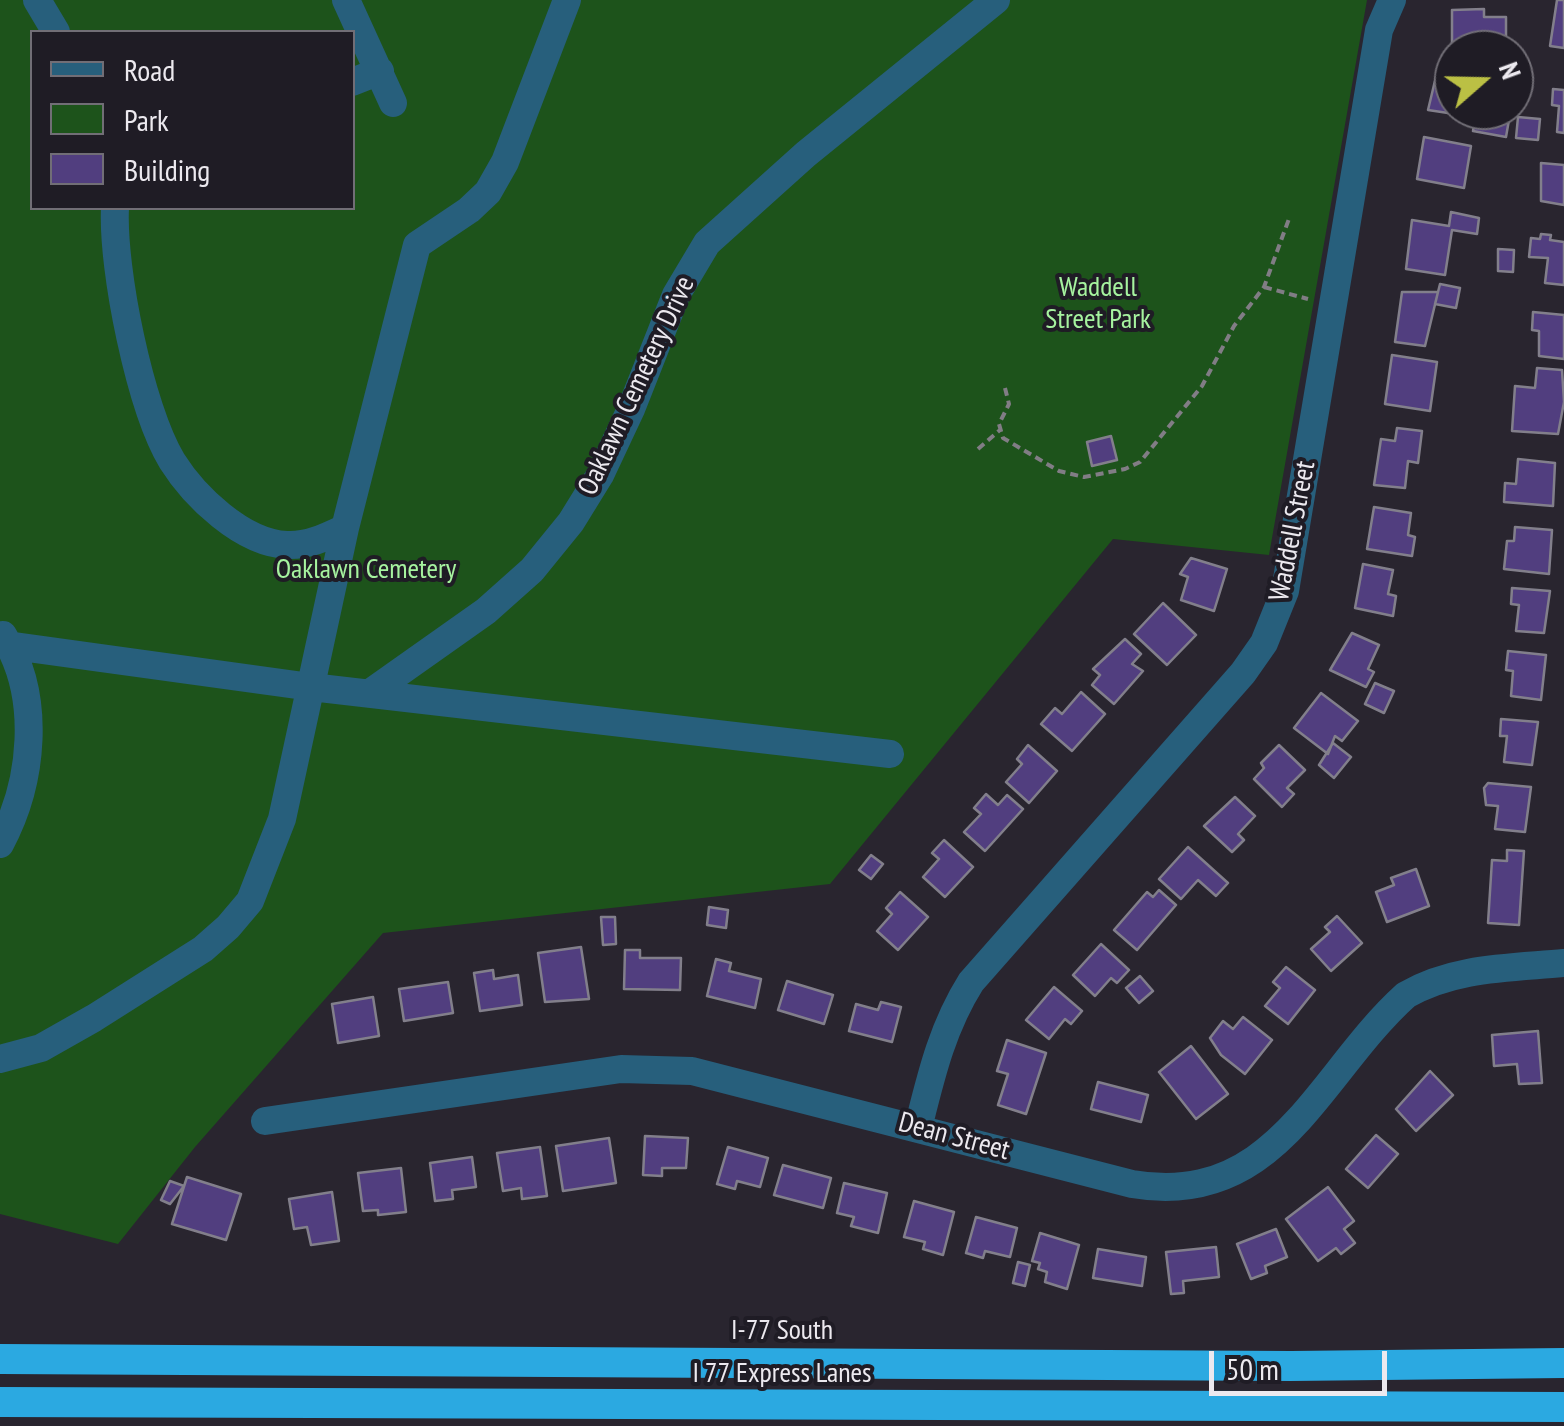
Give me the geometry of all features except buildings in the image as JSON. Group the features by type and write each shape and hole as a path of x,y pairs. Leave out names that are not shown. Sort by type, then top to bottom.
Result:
{"highway":[{"name":"I-77 South","path":"0,1359 1291,1366 1564,1363"},
{"name":"I 77 Express Lanes","path":"0,1402 1564,1408"}],"street":[{"path":"38,0 55,30"},
{"path":"346,0 393,103"},
{"path":"0,1059 41,1048 94,1018 203,949 250,901 282,819 344,528 418,245 488,192 505,162 568,0"},
{"name":"Oaklawn Cemetery Drive","path":"370,693 486,610 532,570 572,522 600,475 676,295 706,243 791,166 996,0"},
{"name":"Waddell Street","path":"918,1128 938,1048 951,1013 971,982 1243,673 1272,626 1284,592 1378,30 1392,0"},
{"path":"355,81 380,71"},
{"path":"115,210 127,327 150,406 172,460 208,504 250,534 285,546 318,541 344,528"},
{"path":"3,640 311,687 890,754"},
{"path":"0,844 26,780 29,728 20,675 3,640"},
{"name":"Dean Street","path":"264,1121 644,1068 716,1075 1132,1184 1181,1188 1228,1175 1274,1147 1406,995 1430,981 1456,973 1564,963"}],"path":[{"path":"1004,388 1008,404 999,424 1002,438 1024,452 1084,477 1140,462 1202,386 1234,326 1264,287 1290,216"},
{"path":"1264,287 1313,300"},
{"path":"978,450 1000,430"}],"green space":[{"name":"Oaklawn Cemetery","path":"0,0 1367,0 1269,555 1113,539 830,884 383,933 195,1147 118,1244 0,1214"}],"park label":[{"name":"Waddell Street Park","path":"1098,304"}]}
